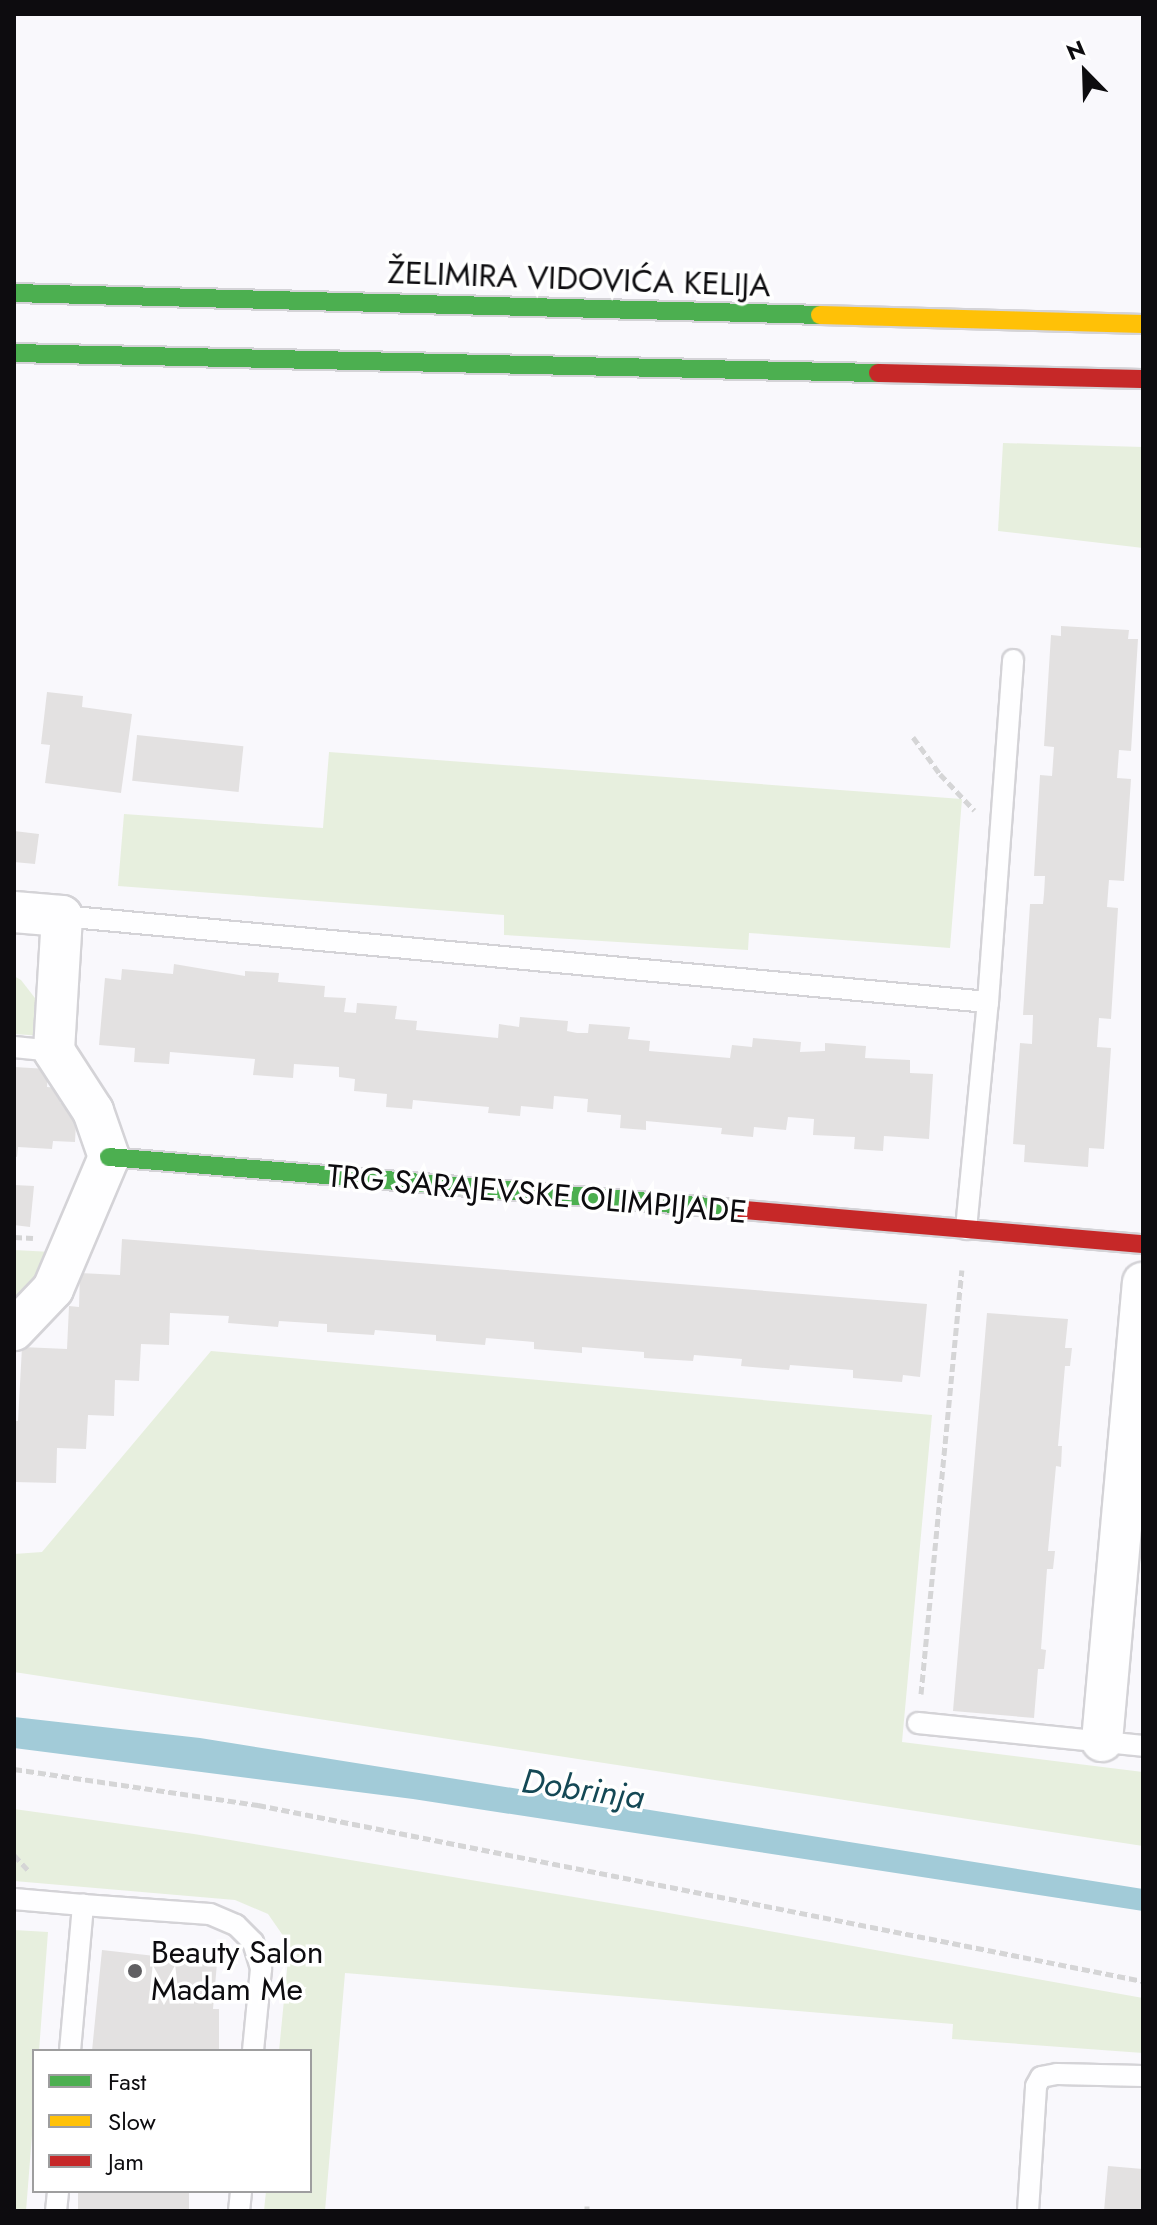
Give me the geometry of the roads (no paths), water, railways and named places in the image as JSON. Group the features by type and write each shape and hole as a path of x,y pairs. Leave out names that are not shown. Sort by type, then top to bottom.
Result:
{"main road":[{"name":"ŽELIMIRA VIDOVIĆA KELIJA","path":"14,293 1143,324"},
{"path":"14,353 1143,379"},
{"name":"TRG SARAJEVSKE OLIMPIJADE","path":"109,1157 1143,1244"}],"street":[{"path":"14,912 62,916 54,1051 93,1111 109,1157 53,1289 14,1330"},
{"path":"1102,1741 1143,1283"}],"lane":[{"path":"966,1229 988,1002 1013,660"},
{"path":"62,916 988,1002"},
{"path":"14,1047 54,1051"},
{"path":"918,1723 1143,1746"},
{"path":"14,1899 210,1914 236,1925 253,1942 261,1969 253,2049"},
{"path":"70,2049 83,1905"},
{"path":"1028,2211 1036,2086 1041,2077 1057,2074 1143,2076"}],"water":[{"name":"Dobrinja","path":"14,1717 200,1738 1143,1889 1143,1911 413,1799 14,1748"}],"place":[{"name":"Beauty Salon Madam Me","path":"135,1971"}]}
